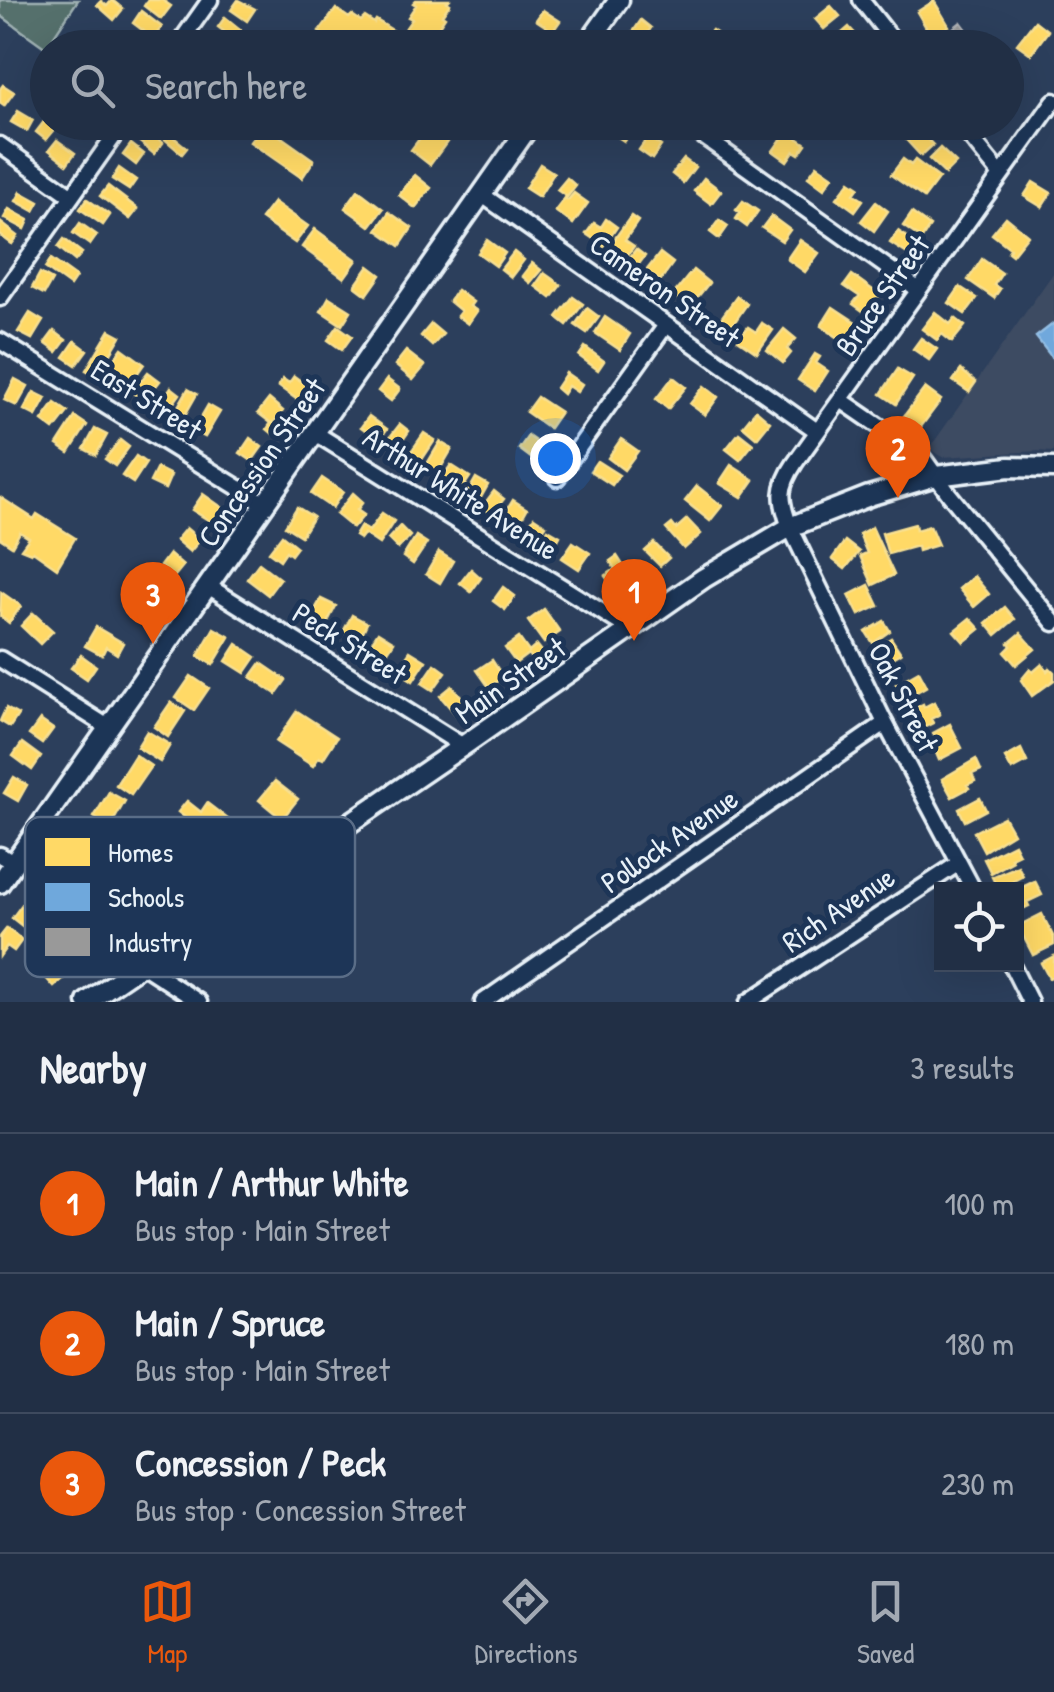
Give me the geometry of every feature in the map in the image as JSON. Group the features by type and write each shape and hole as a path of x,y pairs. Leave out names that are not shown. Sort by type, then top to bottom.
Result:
{"main road":[{"path":"598,30 619,0"},
{"name":"Concession Street","path":"39,817 208,586 519,140"},
{"name":"Main Street","path":"355,820 714,571 790,527 869,496 936,476 1009,467 1054,468"},
{"name":"Concession Street","path":"0,883 7,859 25,835"},
{"name":"Main Street","path":"87,1002 124,977"}],"street":[{"path":"189,30 210,0"},
{"path":"861,0 884,30"},
{"name":"Bruce Street","path":"790,527 783,507 783,482 1054,101"},
{"path":"0,298 111,140"},
{"path":"707,140 919,290"},
{"path":"973,140 1001,175"},
{"path":"0,145 72,196"},
{"name":"Cameron Street","path":"481,194 817,431"},
{"path":"556,478 666,325"},
{"name":"East Street","path":"0,341 265,504"},
{"path":"841,400 921,455 1054,623"},
{"name":"Arthur White Avenue","path":"314,434 631,630"},
{"name":"Oak Street","path":"790,527 969,882"},
{"name":"Peck Street","path":"208,586 463,746"},
{"path":"0,659 108,727"},
{"name":"Pollock Avenue","path":"484,1002 885,722"},
{"name":"Rich Avenue","path":"748,1002 959,862"},
{"path":"1015,972 1030,1002"},
{"path":"160,977 199,1002"}],"shaded area":[{"path":"1054,272 1054,452 942,457 929,449"}],"green space":[{"path":"0,0 78,0 58,30 30,30 30,37 0,15"}],"building: Homes":[{"path":"112,0 123,9 114,20 97,5 101,1 107,6"},
{"path":"148,0 162,0 171,6 161,19 144,6"},
{"path":"238,0 255,9 247,21 231,10"},
{"path":"449,0 439,26 442,30 405,29 412,19 408,17 416,5 413,3"},
{"path":"934,1 949,26 928,30 917,12"},
{"path":"831,6 840,16 824,29 815,19"},
{"path":"336,9 349,18 352,15 361,21 365,17 374,23 376,20 392,30 320,30"},
{"path":"543,10 560,21 551,30 536,20"},
{"path":"141,11 162,27 142,30 133,23"},
{"path":"225,17 241,30 222,30 218,27"},
{"path":"641,20 651,28 650,30 634,30"},
{"path":"1035,21 1048,31 1031,54 1024,49 1024,35"},
{"path":"3,85 14,92 4,106 0,103"},
{"path":"18,111 30,118 27,131 11,122"},
{"path":"57,140 75,153 67,164 49,150"},
{"path":"137,140 160,140 163,143 154,154"},
{"path":"166,140 177,140 187,148 182,154"},
{"path":"286,140 314,160 302,178 250,142"},
{"path":"418,140 449,140 430,165 411,150"},
{"path":"646,140 661,146 652,159 639,150"},
{"path":"781,140 800,140 806,144 787,161 773,151"},
{"path":"906,140 928,140 933,145 921,156"},
{"path":"131,144 144,154 136,165 123,155"},
{"path":"940,148 956,163 945,174 929,159"},
{"path":"684,159 695,167 683,183 672,174"},
{"path":"903,159 911,165 915,160 939,178 924,198 891,175"},
{"path":"540,164 554,173 539,197 525,188"},
{"path":"817,165 833,176 824,189 808,177"},
{"path":"119,168 136,180 129,190 112,179"},
{"path":"415,175 431,188 415,208 399,195"},
{"path":"567,178 576,186 567,197 557,190"},
{"path":"704,178 721,191 711,204 694,191"},
{"path":"850,181 859,187 854,194 863,200 855,211 837,198"},
{"path":"1033,182 1051,193 1042,207 1024,196"},
{"path":"108,186 138,209 130,219 100,196"},
{"path":"358,190 383,209 370,226 345,208"},
{"path":"21,192 39,202 34,211 16,201"},
{"path":"574,193 588,203 573,224 555,211"},
{"path":"87,199 110,215 103,225 80,209"},
{"path":"743,201 758,211 747,227 736,219 740,213 736,210"},
{"path":"274,202 308,226 295,243 261,219"},
{"path":"876,202 888,211 874,231 861,221"},
{"path":"9,209 29,220 25,229 4,218"},
{"path":"389,212 412,228 400,246 377,230"},
{"path":"912,213 930,226 922,239 903,226"},
{"path":"631,216 638,221 625,240 634,246 624,260 608,248"},
{"path":"771,216 790,230 782,241 762,228"},
{"path":"1006,217 1028,235 1012,255 1008,252 1010,248 992,234"},
{"path":"606,219 617,227 604,246 586,234 594,223 601,227"},
{"path":"719,220 728,226 719,239 710,232"},
{"path":"0,222 18,236 12,244 0,235"},
{"path":"80,223 97,235 90,245 73,233"},
{"path":"315,229 357,260 344,278 302,247"},
{"path":"898,231 916,243 909,255 890,243"},
{"path":"64,239 82,253 75,261 58,247"},
{"path":"487,240 505,253 496,266 478,253"},
{"path":"800,240 819,253 805,272 787,259"},
{"path":"636,249 645,256 636,268 627,261"},
{"path":"514,252 524,260 511,277 501,269"},
{"path":"660,253 673,263 660,281 646,271"},
{"path":"51,259 76,277 70,286 45,268"},
{"path":"982,259 1002,273 994,285 1000,289 994,298 968,280"},
{"path":"532,263 541,270 530,283 522,276"},
{"path":"369,266 381,275 367,295 355,286"},
{"path":"693,270 709,283 689,308 673,295"},
{"path":"40,273 52,280 44,294 32,288"},
{"path":"544,273 561,285 551,298 535,286"},
{"path":"852,275 880,295 867,314 853,304 859,296 844,286"},
{"path":"960,287 977,298 965,314 949,303"},
{"path":"457,290 473,302 470,306 477,311 468,324 457,316 461,311 449,301"},
{"path":"737,296 747,304 727,333 716,325"},
{"path":"329,297 351,311 342,325 321,311"},
{"path":"573,297 583,304 567,325 557,317"},
{"path":"833,307 857,323 846,343 821,326"},
{"path":"587,308 599,317 587,333 575,325"},
{"path":"935,312 950,324 955,318 965,326 952,342 942,334 937,340 922,329"},
{"path":"30,313 43,321 32,339 18,332"},
{"path":"605,317 630,334 620,350 595,333"},
{"path":"762,323 773,330 757,353 738,340 748,327 756,332"},
{"path":"431,324 443,334 432,346 421,336"},
{"path":"338,326 352,336 342,350 328,340"},
{"path":"784,329 796,339 787,349 791,353 783,363 767,350"},
{"path":"110,330 121,336 97,376 86,370"},
{"path":"54,331 66,340 57,352 45,343"},
{"path":"921,338 937,349 929,360 913,349"},
{"path":"75,341 87,350 76,365 64,357"},
{"path":"585,347 604,361 598,370 579,356"},
{"path":"122,348 144,364 125,391 103,375"},
{"path":"406,351 425,366 413,380 395,365"},
{"path":"815,354 820,357 816,363 828,371 815,391 798,380"},
{"path":"898,369 913,378 896,404 881,394"},
{"path":"961,370 976,382 969,392 953,381"},
{"path":"148,372 160,381 152,391 159,396 150,407 132,392"},
{"path":"566,373 582,384 577,392 568,386 563,394 556,388"},
{"path":"294,376 309,387 299,401 278,386 283,379 289,383"},
{"path":"673,377 686,387 668,409 656,399"},
{"path":"15,379 28,386 17,406 4,400"},
{"path":"387,379 400,389 391,401 378,391"},
{"path":"704,386 718,397 705,415 690,404"},
{"path":"171,387 180,394 167,412 158,406"},
{"path":"925,388 941,400 920,428 904,416"},
{"path":"188,389 197,394 181,422 172,417"},
{"path":"34,392 46,398 36,416 24,410"},
{"path":"537,397 560,412 549,428 526,412"},
{"path":"269,399 283,411 273,423 278,427 273,434 267,429 271,423 258,413"},
{"path":"55,403 68,412 54,430 42,421"},
{"path":"208,405 220,412 205,437 193,431"},
{"path":"756,410 770,422 757,438 743,426"},
{"path":"369,416 387,429 379,440 361,427"},
{"path":"75,417 87,425 69,453 57,445"},
{"path":"400,424 409,431 396,450 386,442"},
{"path":"95,429 107,435 96,455 84,449"},
{"path":"424,433 435,440 419,464 408,456"},
{"path":"739,433 753,444 740,460 726,449"},
{"path":"528,436 545,448 535,461 519,449"},
{"path":"250,438 262,447 252,461 240,453"},
{"path":"621,439 638,451 624,470 608,458"},
{"path":"120,440 129,447 115,466 105,459"},
{"path":"440,442 452,449 436,476 424,469"},
{"path":"136,456 146,463 133,483 122,476"},
{"path":"597,461 619,475 612,485 590,471"},
{"path":"451,465 470,477 460,492 441,479"},
{"path":"731,465 754,480 742,497 719,483"},
{"path":"157,468 171,475 165,489 150,482"},
{"path":"322,478 343,492 332,508 311,494"},
{"path":"476,478 488,485 475,508 463,501"},
{"path":"697,486 722,506 710,521 685,501"},
{"path":"494,491 504,499 491,515 482,507"},
{"path":"353,493 363,502 357,510 364,515 353,528 336,514"},
{"path":"203,494 223,508 213,523 192,510"},
{"path":"0,497 75,538 57,568 33,551 21,549 29,538 20,532 12,546 0,538"},
{"path":"513,500 527,509 514,532 499,523"},
{"path":"297,507 313,517 301,536 285,526"},
{"path":"382,513 394,521 379,544 364,534 360,539 355,536 361,526 369,531"},
{"path":"534,517 546,525 533,544 521,536"},
{"path":"687,519 701,534 684,549 666,529 672,524 676,529"},
{"path":"915,524 916,530 930,526 938,545 888,554 882,533"},
{"path":"400,526 410,536 398,549 388,539"},
{"path":"872,527 894,575 873,585 860,556 867,553 859,534"},
{"path":"186,528 200,540 190,552 176,540"},
{"path":"548,529 560,536 551,553 539,546"},
{"path":"282,535 297,547 291,555 286,551 280,560 269,552"},
{"path":"416,536 427,543 413,564 403,557"},
{"path":"845,541 859,552 845,569 832,559"},
{"path":"573,542 590,553 579,569 562,558"},
{"path":"654,543 669,558 660,566 645,551"},
{"path":"439,552 453,561 440,583 426,574"},
{"path":"169,554 183,566 174,577 160,566"},
{"path":"617,556 630,576 613,587 605,576 615,569 610,561"},
{"path":"259,563 280,579 268,595 247,579"},
{"path":"471,569 481,578 471,592 460,583"},
{"path":"974,576 989,594 974,607 959,589"},
{"path":"869,585 879,606 859,615 849,595"},
{"path":"503,587 515,596 505,610 493,601"},
{"path":"1,592 21,606 9,623 0,616"},
{"path":"321,599 336,606 326,625 311,617"},
{"path":"1005,607 1015,619 996,635 986,623"},
{"path":"544,609 560,632 544,643 528,621"},
{"path":"33,613 53,631 40,644 21,626"},
{"path":"352,615 367,623 358,642 342,634"},
{"path":"970,618 980,629 964,642 954,631"},
{"path":"884,621 890,631 873,643 866,632"},
{"path":"96,627 123,643 117,654 106,647 102,655 85,646"},
{"path":"214,628 230,637 213,665 198,656"},
{"path":"378,632 394,642 381,662 365,652"},
{"path":"1021,633 1035,649 1016,665 1005,652"},
{"path":"519,638 529,652 537,645 544,654 533,661 528,654 516,663 505,648"},
{"path":"891,638 901,653 886,662 877,647"},
{"path":"237,644 256,657 245,673 226,661"},
{"path":"410,651 426,661 413,681 397,670"},
{"path":"81,655 96,666 87,679 71,668"},
{"path":"492,660 503,677 489,687 477,670"},
{"path":"261,663 286,680 276,694 251,677"},
{"path":"435,664 446,672 433,690 422,683"},
{"path":"1042,664 1047,671 1050,668 1054,672 1054,680 1032,696 1021,680 1030,669 1033,672"},
{"path":"919,671 927,686 904,699 896,684"},
{"path":"191,676 209,688 194,710 176,698"},
{"path":"452,686 469,705 457,716 440,696"},
{"path":"171,702 185,711 168,737 154,727"},
{"path":"934,702 940,714 931,719 933,723 915,732 905,713"},
{"path":"6,708 18,715 10,727 0,721"},
{"path":"297,711 337,737 323,759 319,757 313,766 276,742"},
{"path":"40,720 53,729 42,744 29,735"},
{"path":"950,724 962,748 939,760 934,748 939,745 933,733"},
{"path":"147,731 170,745 160,762 137,747"},
{"path":"22,743 41,757 32,770 13,756"},
{"path":"1021,749 1027,762 1012,770 1005,758"},
{"path":"135,755 151,766 131,795 116,785"},
{"path":"976,759 981,770 972,774 975,781 952,797 942,779"},
{"path":"14,777 27,785 18,801 4,793"},
{"path":"275,781 298,799 284,817 259,800"},
{"path":"109,792 125,801 116,817 94,817"},
{"path":"980,798 986,810 965,821 959,809"},
{"path":"187,801 201,812 207,803 225,817 184,817 178,812"},
{"path":"1004,817 1013,833 984,851 974,832"},
{"path":"1014,844 1019,854 991,873 984,859"},
{"path":"1018,866 1023,876 1011,882 994,882 992,877"},
{"path":"1035,881 1042,895 1027,902 1029,906 1024,908 1024,886"},
{"path":"23,903 25,904 25,928 12,918"},
{"path":"1042,914 1054,945 1033,955 1024,938 1024,923"},
{"path":"7,928 22,940 14,951 7,946 0,956 0,937"},
{"path":"1054,956 1054,976 1049,978 1041,963"},
{"path":"45,977 65,977 54,987"}],"building: Schools":[{"path":"1054,323 1054,360 1036,337"}],"building: Industry":[{"path":"961,22 967,30 951,30"}],"place":[{"name":"Main / Spruce","path":"898,498"},
{"name":"Main / Arthur White","path":"634,641"},
{"name":"Concession / Peck","path":"153,644"}]}
